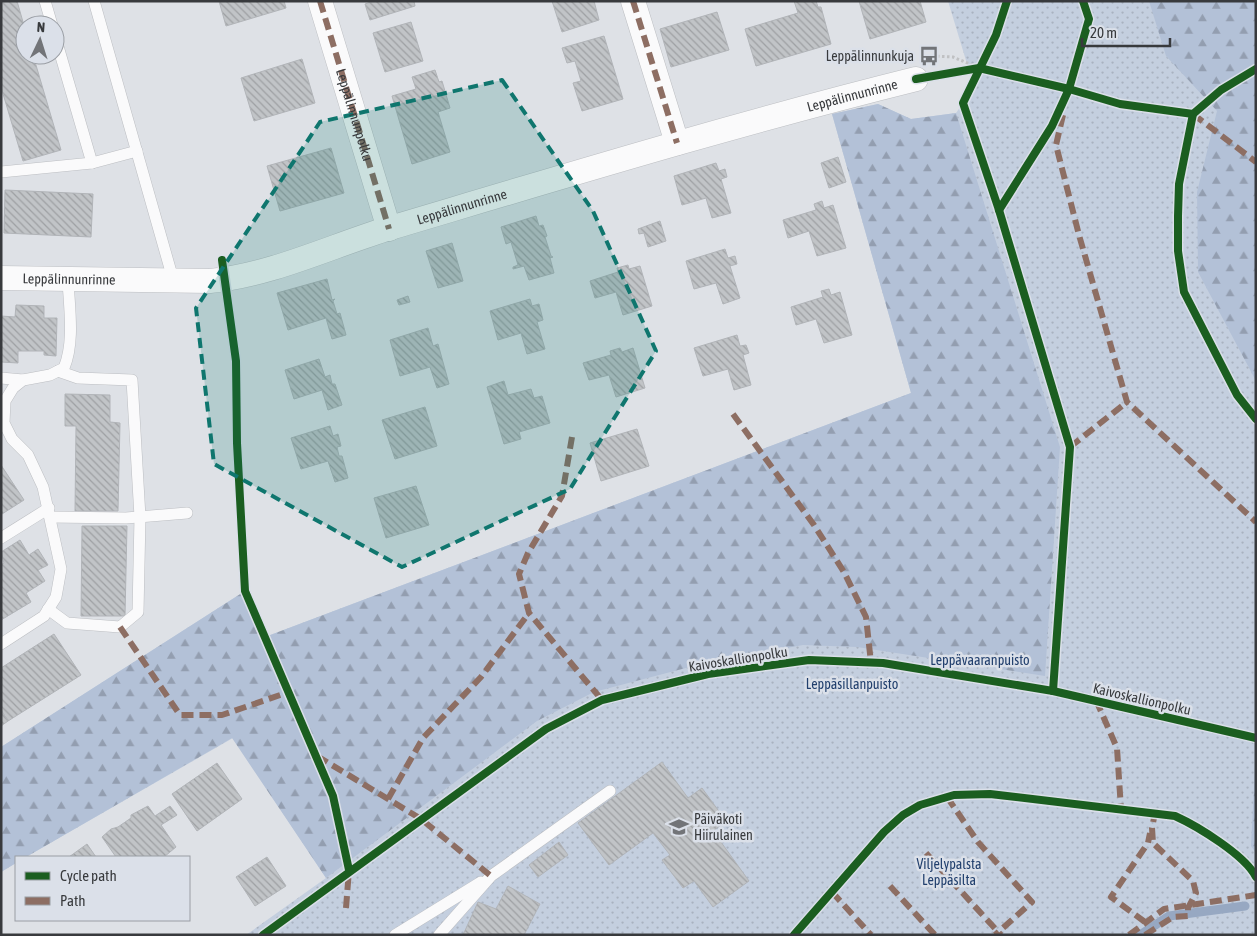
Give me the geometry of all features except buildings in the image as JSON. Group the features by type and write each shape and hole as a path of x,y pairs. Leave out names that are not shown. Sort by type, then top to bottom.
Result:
{"street":[{"name":"Leppälinnunpolku","path":"320,1 389,229"},
{"path":"633,1 677,142"},
{"name":"Leppälinnunrinne","path":"1,278 210,281 238,277 312,256 389,229 677,142 832,99 916,79"}],"lane":[{"path":"45,1 49,15"},
{"path":"94,1 173,279"},
{"path":"63,65 92,163"},
{"path":"1,172 92,163 137,151"},
{"path":"1,378 23,380 50,375 64,368 68,358 70,328 68,279"},
{"path":"48,609 67,624 120,627 138,612 140,517 132,380 78,378 58,371"},
{"path":"1,644 44,616 56,597 61,570 50,512 43,487 28,455 12,439 5,435 6,402 13,388 23,380"},
{"path":"1,538 50,512 140,517 187,514"},
{"path":"395,935 491,876 610,791"},
{"path":"439,935 491,876"}],"path":[{"path":"930,56 953,57 983,69"},
{"path":"975,76 983,69 983,60"},
{"path":"964,70 983,69"}],"highlighted area":[{"path":"502,80 593,211 656,351 570,489 402,567 214,464 196,308 320,122"}],"green space":[{"name":"Leppävaaranpuisto","path":"948,1 1256,1 1256,935 246,935 326,878 233,738 28,856 15,856 15,864 1,872 1,747 245,591 265,637 911,393 832,114 878,104 911,119 956,113 974,87"},
{"path":"1149,1 1256,1 1256,381 1198,272 1197,192 1217,111 1166,56"},
{"path":"878,104 911,119 956,113 1060,447 1045,676 857,647 803,645 705,663 594,692 537,721 326,878 232,738 28,856 15,856 15,864 1,872 1,747 245,591 265,637 911,393 832,114"},
{"path":"1256,749 1256,853 1251,846"}],"waterway":[{"path":"1140,935 1169,916 1245,906"}],"marked path":[{"path":"320,1 389,229"},
{"path":"633,1 677,143"},
{"path":"1193,114 1256,162"},
{"path":"1063,115 1056,145 1079,235 1127,402 1256,522"},
{"path":"1070,447 1127,402"},
{"path":"733,414 814,525 844,572 866,617 871,663"},
{"path":"572,437 562,496 528,553 519,574 529,613 602,700"},
{"path":"388,799 423,738 481,677 529,613"},
{"path":"120,627 180,715 222,715 289,692"},
{"path":"1096,700 1117,748 1121,809"},
{"path":"317,756 421,819 491,876"},
{"path":"947,797 978,842 1032,902 995,935"},
{"path":"1145,935 1173,917 1188,916 1188,908 1196,893 1193,881 1153,843 1152,828 1155,813"},
{"path":"1145,922 1111,897 1148,843 1150,833"},
{"path":"926,853 1001,935"},
{"path":"346,908 349,870"},
{"path":"890,886 935,935"},
{"path":"832,892 871,935"},
{"path":"1129,935 1164,909 1256,895"}],"cycle path":[{"path":"1007,1 996,35 963,103 999,210 1070,447 1053,691"},
{"path":"999,210 1052,126 1069,89 1089,19 1083,1"},
{"path":"916,79 979,68 1069,89 1120,104 1193,114"},
{"path":"1256,69 1221,90 1193,114 1179,184 1178,216 1178,251 1184,292 1237,395 1256,419"},
{"path":"222,260 236,361 237,443 245,591 333,796 349,870"},
{"name":"Kaivoskallionpolku","path":"263,935 546,729 602,700 708,674 809,660 883,663 1053,691 1256,738"},
{"path":"794,935 884,832 903,815 920,805 954,795 990,794 1175,816 1220,842 1242,860 1256,877"}],"place":[{"name":"Leppälinnunkuja","path":"929,56"},
{"name":"Päiväkoti Hiirulainen","path":"679,827"}],"park label":[{"name":"Leppäsillanpuisto","path":"852,684"},
{"name":"Viljelypalsta Leppäsilta","path":"949,872"}]}
